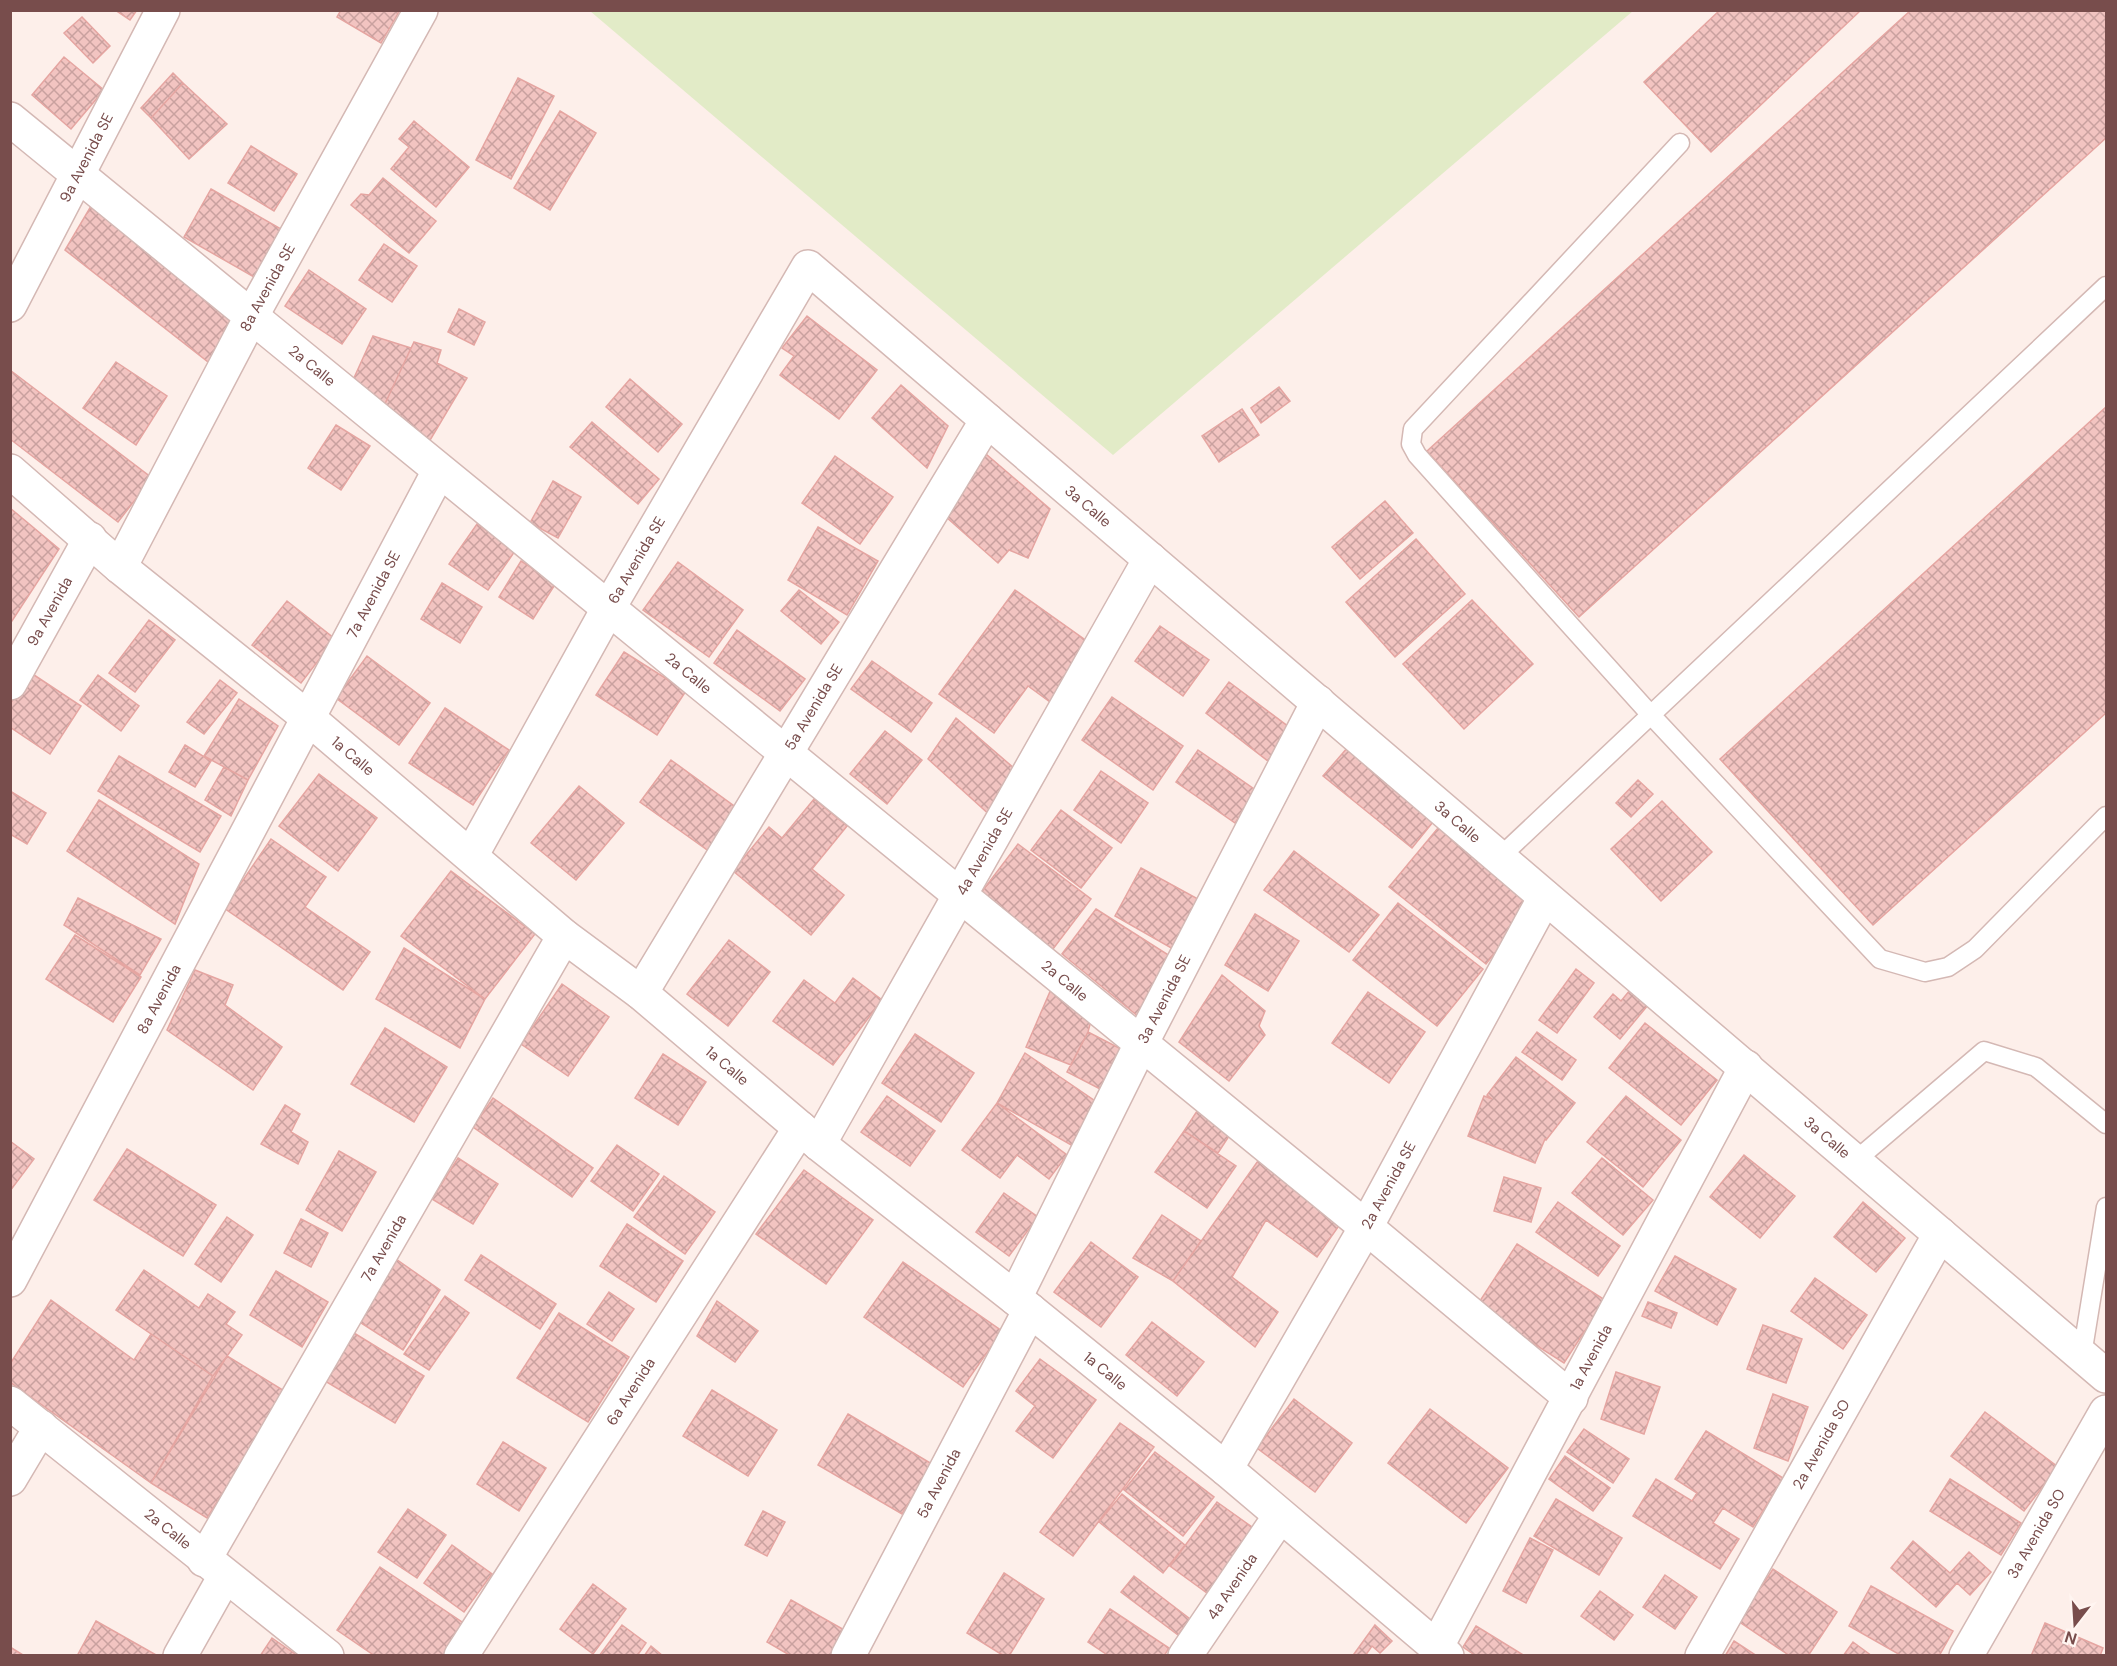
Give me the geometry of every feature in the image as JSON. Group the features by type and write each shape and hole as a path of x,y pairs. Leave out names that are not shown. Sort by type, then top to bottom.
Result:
{"street":[{"name":"9a Avenida SE","path":"10,305 164,10"},
{"name":"8a Avenida SE","path":"120,567 251,317 422,10"},
{"name":"2a Calle","path":"10,119 77,177 1366,1227 1571,1398"},
{"name":"3a Calle","path":"808,267 2106,1376"},
{"name":"6a Avenida SE","path":"471,856 608,609 808,267"},
{"name":"5a Avenida SE","path":"641,993 987,420"},
{"name":"1a Calle","path":"10,471 120,567 307,717 564,936 641,993 809,1136 1226,1469 1442,1651"},
{"name":"7a Avenida SE","path":"307,717 439,471"},
{"name":"9a Avenida","path":"10,683 90,539"},
{"name":"4a Avenida SE","path":"809,1136 960,897 1150,559"},
{"name":"3a Avenida SE","path":"1022,1304 1141,1044 1318,702"},
{"name":"8a Avenida","path":"10,1280 307,717"},
{"name":"2a Avenida SE","path":"1226,1469 1366,1227 1545,897"},
{"name":"7a Avenida","path":"214,1568 564,936"},
{"name":"1a Avenida","path":"1442,1651 1571,1398 1746,1067"},
{"name":"6a Avenida","path":"461,1656 809,1136"},
{"name":"2a Avenida SO","path":"1702,1656 1940,1234"},
{"name":"5a Avenida","path":"848,1656 1022,1304"},
{"name":"2a Calle","path":"10,1403 327,1656"},
{"name":"3a Avenida SO","path":"1966,1656 2106,1412"},
{"path":"10,1479 41,1427"},
{"name":"4a Avenida","path":"1185,1656 1280,1516"},
{"path":"180,1656 214,1568"}],"lane":[{"path":"1680,143 1413,429 1411,444 1416,455 1650,714 1880,959 1925,972 1948,967 1975,949 2106,816"},
{"path":"1500,857 2106,286"},
{"path":"1855,1161 1984,1051 2036,1066 2106,1124"},
{"path":"2082,1355 2106,1207"}],"green space":[{"path":"590,11 1633,11 1113,455"}],"building":[{"path":"115,10 137,10 130,20"},
{"path":"341,10 400,10 381,43 337,17"},
{"path":"1720,10 1861,10 1711,152 1644,82"},
{"path":"1911,10 2106,10 2106,138 1579,617 1427,451"},
{"path":"82,17 110,46 93,63 64,33"},
{"path":"64,57 104,90 71,129 32,95"},
{"path":"173,73 183,83 151,118 141,108"},
{"path":"518,78 554,96 511,179 476,160"},
{"path":"183,83 227,124 189,159 151,118"},
{"path":"560,111 596,133 550,210 514,188"},
{"path":"414,121 469,167 436,207 391,169 409,147 399,139"},
{"path":"251,146 297,174 274,211 228,183"},
{"path":"383,178 436,221 409,253 351,205 361,194 369,195"},
{"path":"211,189 288,233 261,281 184,237"},
{"path":"97,196 237,312 212,365 65,250"},
{"path":"384,244 417,266 392,302 359,280"},
{"path":"309,270 366,309 342,344 285,306"},
{"path":"459,309 485,322 474,345 448,332"},
{"path":"807,316 877,370 839,419 780,375 794,356 782,348"},
{"path":"373,336 411,348 383,408 353,380"},
{"path":"414,342 441,350 437,363 467,378 429,442 383,408"},
{"path":"116,362 167,396 136,445 83,408"},
{"path":"10,370 152,478 118,522 10,439"},
{"path":"630,379 682,424 658,452 606,407"},
{"path":"901,385 948,426 927,468 872,418"},
{"path":"1279,387 1290,401 1261,423 1251,408"},
{"path":"2106,407 2106,713 1873,925 1720,759"},
{"path":"1242,409 1259,435 1219,462 1202,436"},
{"path":"592,422 659,479 638,504 570,447"},
{"path":"336,425 370,446 341,490 308,468"},
{"path":"986,454 1050,509 1028,558 1009,550 998,563 937,509"},
{"path":"835,456 893,497 860,544 802,503"},
{"path":"553,481 581,497 558,538 530,523"},
{"path":"1385,501 1413,533 1360,579 1332,547"},
{"path":"10,508 59,549 10,624"},
{"path":"477,524 515,551 488,590 449,564"},
{"path":"818,527 878,561 847,615 788,580"},
{"path":"1416,539 1465,594 1395,657 1346,602"},
{"path":"521,561 556,583 533,619 499,597"},
{"path":"678,562 743,610 709,657 643,610"},
{"path":"442,583 482,607 460,643 421,619"},
{"path":"799,590 839,622 821,644 781,611"},
{"path":"1015,590 1091,644 1050,702 1028,686 994,733 939,694"},
{"path":"1472,600 1533,664 1464,729 1403,664"},
{"path":"287,601 335,639 301,683 252,645"},
{"path":"149,620 175,640 135,692 109,673"},
{"path":"1160,626 1209,660 1183,696 1135,661"},
{"path":"737,630 805,679 780,711 714,663"},
{"path":"624,652 686,691 657,735 596,695"},
{"path":"367,656 430,703 399,745 336,698"},
{"path":"872,661 932,703 911,732 851,689"},
{"path":"31,673 81,706 50,754 10,727 10,704"},
{"path":"98,675 139,706 121,731 80,700"},
{"path":"220,680 237,693 204,734 187,722"},
{"path":"1229,682 1297,733 1273,765 1206,713"},
{"path":"1112,697 1183,746 1153,790 1082,740"},
{"path":"239,699 278,726 248,780 204,756"},
{"path":"445,708 509,750 473,805 409,763"},
{"path":"956,718 1015,769 992,817 928,759"},
{"path":"885,731 922,760 887,804 850,774"},
{"path":"1354,740 1441,812 1412,848 1323,776"},
{"path":"185,745 211,761 195,787 169,772"},
{"path":"1198,750 1257,791 1235,823 1176,782"},
{"path":"119,756 221,816 200,852 98,791"},
{"path":"671,760 741,811 710,852 640,802"},
{"path":"224,767 248,780 231,816 205,800"},
{"path":"1101,771 1148,803 1121,843 1074,810"},
{"path":"319,774 377,818 338,871 279,826"},
{"path":"1638,780 1653,794 1631,817 1616,803"},
{"path":"579,786 624,823 576,880 531,843"},
{"path":"10,791 46,813 27,844 10,834"},
{"path":"814,799 847,826 812,869 844,895 811,935 733,871 769,827 782,838"},
{"path":"99,800 199,864 175,924 67,851"},
{"path":"1662,801 1712,852 1661,901 1611,849"},
{"path":"1061,810 1112,848 1081,888 1031,850"},
{"path":"1443,822 1538,899 1486,964 1389,887"},
{"path":"271,839 326,877 305,907 370,952 343,990 224,908"},
{"path":"1018,844 1091,899 1053,949 980,894"},
{"path":"1294,851 1379,915 1349,952 1264,890"},
{"path":"1141,868 1198,899 1173,949 1115,916"},
{"path":"451,871 535,934 485,999 401,936"},
{"path":"78,898 161,939 140,975 64,925"},
{"path":"1398,903 1483,969 1437,1026 1353,960"},
{"path":"1096,909 1170,956 1139,1017 1062,954"},
{"path":"1255,914 1299,941 1268,991 1225,965"},
{"path":"75,935 141,977 113,1022 46,979"},
{"path":"729,940 770,972 728,1026 687,994"},
{"path":"404,948 485,999 460,1048 376,999"},
{"path":"1576,969 1594,983 1557,1033 1539,1020"},
{"path":"195,970 233,985 225,1005 282,1047 253,1090 167,1030"},
{"path":"1222,975 1265,1011 1259,1026 1265,1035 1229,1081 1179,1042"},
{"path":"853,978 882,1000 833,1065 773,1021 804,980 835,1003"},
{"path":"562,984 609,1017 568,1076 521,1044"},
{"path":"1052,987 1092,1017 1088,1032 1071,1065 1026,1047"},
{"path":"1630,990 1648,1005 1620,1039 1594,1017 1613,994 1621,1001"},
{"path":"1368,992 1425,1032 1389,1083 1332,1043"},
{"path":"1645,1023 1717,1080 1681,1125 1609,1068"},
{"path":"385,1028 447,1067 414,1122 351,1084"},
{"path":"1088,1032 1125,1051 1104,1091 1067,1072"},
{"path":"1537,1032 1576,1060 1562,1080 1522,1052"},
{"path":"915,1034 974,1073 941,1122 882,1083"},
{"path":"1025,1053 1101,1105 1073,1146 997,1103"},
{"path":"663,1054 706,1082 678,1125 635,1098"},
{"path":"1516,1057 1575,1103 1545,1139 1535,1163 1468,1136 1484,1096 1492,1099 1487,1095"},
{"path":"887,1096 935,1131 910,1166 861,1132"},
{"path":"1626,1096 1681,1140 1643,1187 1587,1142"},
{"path":"493,1098 593,1168 572,1197 473,1127"},
{"path":"997,1103 1067,1155 1049,1179 1017,1155 1000,1178 962,1150"},
{"path":"285,1105 300,1114 291,1132 308,1142 298,1164 261,1144"},
{"path":"1199,1108 1233,1130 1218,1153 1184,1131"},
{"path":"1184,1131 1236,1166 1207,1208 1155,1172"},
{"path":"10,1141 34,1159 10,1191"},
{"path":"617,1145 659,1174 633,1211 591,1181"},
{"path":"127,1149 216,1205 183,1256 94,1200"},
{"path":"339,1151 376,1172 342,1231 306,1210"},
{"path":"1744,1155 1795,1196 1760,1238 1710,1197"},
{"path":"458,1158 498,1184 473,1224 432,1199"},
{"path":"1260,1158 1343,1220 1317,1257 1266,1220 1232,1277 1278,1312 1255,1347 1173,1281"},
{"path":"1602,1158 1653,1200 1623,1235 1572,1193"},
{"path":"804,1170 873,1220 826,1284 756,1234"},
{"path":"664,1176 715,1212 685,1254 634,1217"},
{"path":"1504,1177 1541,1188 1531,1222 1494,1211"},
{"path":"1004,1193 1038,1217 1009,1256 976,1232"},
{"path":"1558,1202 1620,1246 1598,1276 1536,1232"},
{"path":"1863,1202 1905,1238 1876,1272 1834,1237"},
{"path":"1162,1215 1201,1241 1173,1281 1133,1258"},
{"path":"227,1217 253,1235 221,1282 195,1264"},
{"path":"301,1219 328,1233 311,1267 284,1253"},
{"path":"627,1224 683,1261 656,1302 600,1266"},
{"path":"1091,1242 1138,1277 1101,1327 1054,1292"},
{"path":"1517,1244 1605,1300 1564,1363 1476,1307"},
{"path":"481,1255 556,1304 540,1329 465,1280"},
{"path":"1675,1256 1736,1289 1717,1325 1655,1291"},
{"path":"396,1259 440,1290 403,1350 358,1321"},
{"path":"903,1262 1002,1331 963,1387 864,1317"},
{"path":"144,1270 199,1308 208,1294 235,1312 226,1324 242,1335 213,1376 116,1310"},
{"path":"276,1271 328,1302 302,1347 250,1315"},
{"path":"1815,1278 1867,1315 1843,1349 1791,1311"},
{"path":"609,1292 634,1309 612,1341 587,1324"},
{"path":"445,1296 469,1313 429,1370 404,1354"},
{"path":"51,1300 134,1360 151,1334 213,1376 151,1483 10,1382 10,1364"},
{"path":"717,1301 758,1331 735,1362 697,1336"},
{"path":"1648,1302 1677,1313 1671,1328 1642,1316"},
{"path":"559,1313 629,1357 588,1422 517,1378"},
{"path":"1152,1322 1204,1362 1177,1396 1126,1355"},
{"path":"1763,1325 1802,1339 1786,1383 1747,1369"},
{"path":"354,1333 424,1376 395,1423 325,1381"},
{"path":"227,1356 286,1392 207,1518 151,1483"},
{"path":"1040,1359 1096,1400 1053,1458 1016,1431 1035,1406 1016,1391"},
{"path":"1616,1372 1660,1387 1644,1434 1601,1419"},
{"path":"712,1390 777,1430 748,1476 683,1436"},
{"path":"1773,1394 1808,1407 1788,1461 1754,1448"},
{"path":"1294,1399 1352,1443 1315,1492 1257,1448"},
{"path":"1430,1409 1508,1468 1466,1523 1388,1463"},
{"path":"1985,1412 2058,1467 2024,1511 1951,1456"},
{"path":"848,1414 932,1464 902,1514 818,1465"},
{"path":"1120,1423 1154,1447 1073,1556 1040,1532"},
{"path":"1584,1429 1629,1459 1613,1483 1567,1452"},
{"path":"1706,1431 1783,1478 1753,1527 1723,1508 1713,1523 1739,1539 1720,1569 1633,1516 1656,1479 1692,1501 1697,1493 1675,1479"},
{"path":"503,1442 546,1468 519,1511 477,1484"},
{"path":"1155,1452 1214,1497 1183,1536 1124,1490"},
{"path":"1565,1456 1610,1488 1593,1511 1549,1479"},
{"path":"1950,1479 2021,1523 2001,1555 1930,1511"},
{"path":"1122,1494 1185,1545 1163,1573 1099,1522"},
{"path":"1556,1499 1622,1538 1599,1575 1534,1536"},
{"path":"1217,1502 1259,1532 1211,1596 1170,1566"},
{"path":"408,1509 446,1535 417,1578 378,1552"},
{"path":"763,1511 785,1522 767,1556 745,1545"},
{"path":"1530,1538 1553,1550 1526,1603 1503,1591"},
{"path":"1913,1541 1950,1573 1969,1552 1991,1572 1970,1595 1957,1583 1936,1607 1891,1568"},
{"path":"452,1545 492,1574 464,1612 424,1583"},
{"path":"380,1567 465,1624 444,1656 375,1656 337,1630"},
{"path":"1773,1569 1837,1612 1808,1656 1790,1656 1738,1621"},
{"path":"1004,1573 1044,1599 1009,1656 1004,1656 967,1633"},
{"path":"1665,1575 1697,1597 1675,1629 1643,1607"},
{"path":"1134,1576 1190,1619 1178,1635 1121,1592"},
{"path":"593,1584 626,1609 593,1654 560,1629"},
{"path":"1871,1586 1953,1631 1939,1656 1902,1656 1849,1626"},
{"path":"1600,1591 1633,1615 1614,1640 1581,1616"},
{"path":"791,1600 848,1632 835,1656 791,1656 767,1642"},
{"path":"1110,1609 1169,1648 1164,1656 1109,1656 1088,1642"},
{"path":"96,1621 158,1656 77,1656"},
{"path":"2045,1623 2103,1648 2100,1656 2031,1656"},
{"path":"622,1625 646,1643 637,1656 599,1656"},
{"path":"1375,1625 1392,1641 1380,1653 1372,1646 1365,1656 1356,1656 1354,1654"},
{"path":"1476,1626 1525,1656 1476,1656 1463,1647"},
{"path":"272,1638 298,1656 260,1656"},
{"path":"1734,1641 1757,1656 1725,1656"},
{"path":"1853,1642 1872,1656 1843,1656"},
{"path":"651,1646 663,1656 644,1656"},
{"path":"10,1647 23,1655 23,1656 10,1656"}]}
